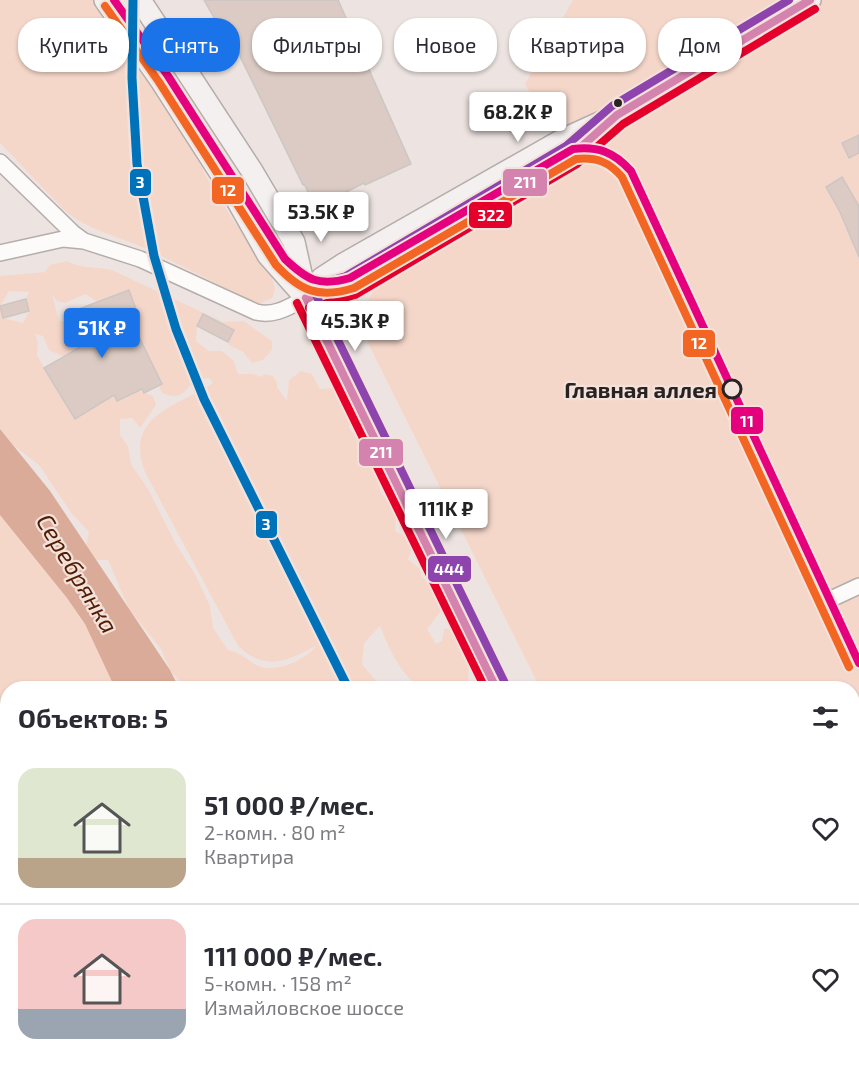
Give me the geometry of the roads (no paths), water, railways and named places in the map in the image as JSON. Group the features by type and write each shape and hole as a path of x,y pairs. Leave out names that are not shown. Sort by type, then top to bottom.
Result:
{"main road":[{"path":"105,0 162,82 232,191 268,255 306,298"},
{"path":"140,0 252,171 294,242 314,262 329,267 342,265"},
{"path":"306,298 322,278 342,265 564,139 617,115 810,0"},
{"path":"306,298 350,286 572,155 617,115"},
{"path":"294,242 306,298 493,681"}],"street":[{"path":"0,162 84,241"},
{"path":"0,253 63,239 84,241 140,259 256,312 274,313 306,298"},
{"path":"831,599 859,586"}],"water":[{"name":"Серебрянка","path":"0,429 50,491 176,681 112,681 85,624 0,515"}],"place":[{"name":"Главная аллея","path":"732,389"}]}
